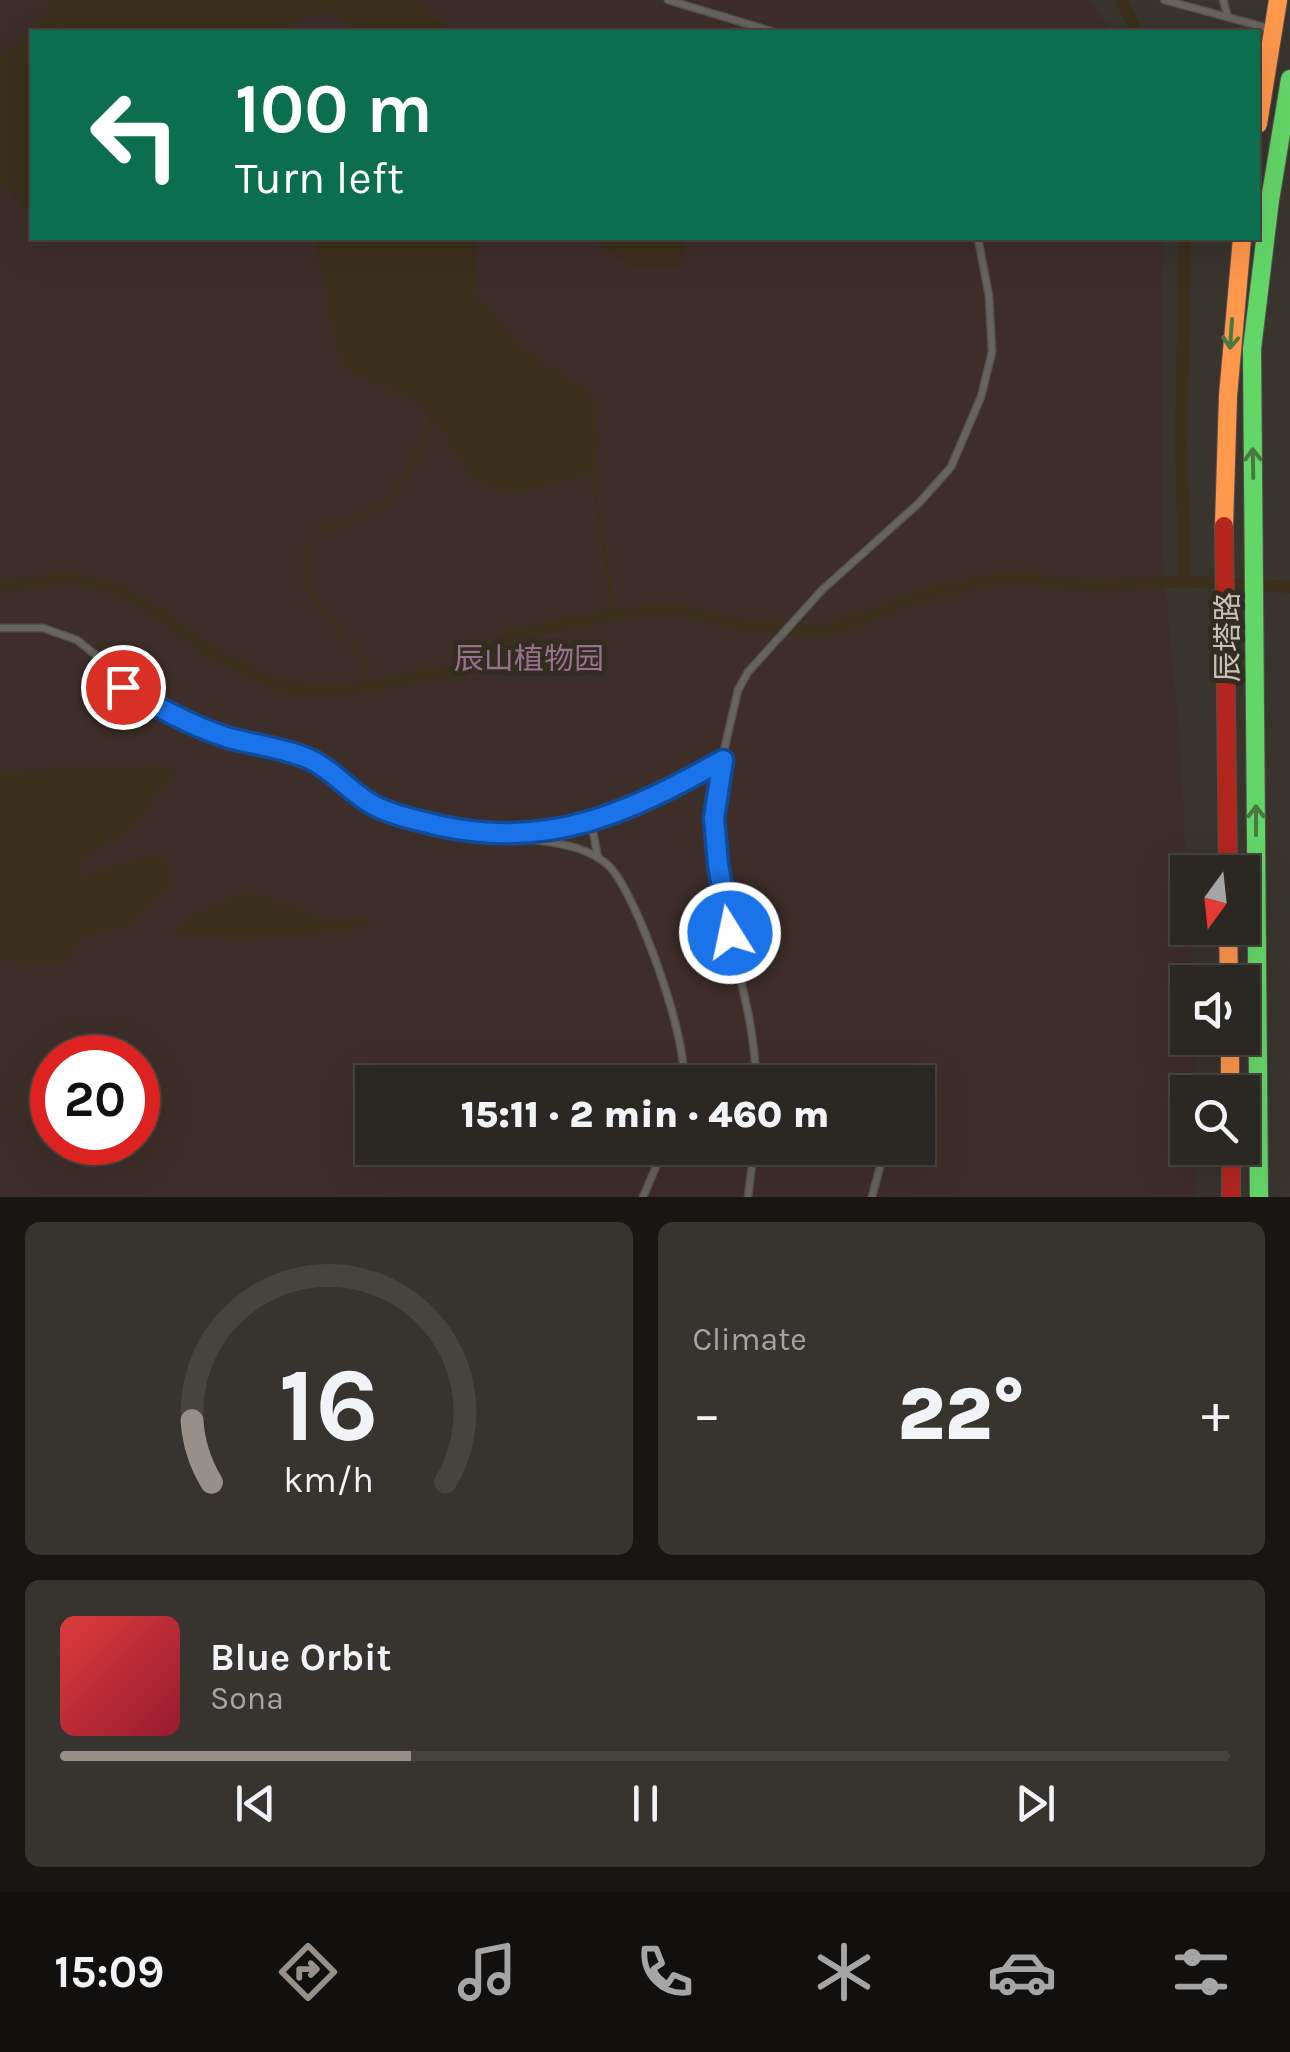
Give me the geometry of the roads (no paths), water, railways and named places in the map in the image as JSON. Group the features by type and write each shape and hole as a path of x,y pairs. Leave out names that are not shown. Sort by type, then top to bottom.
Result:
{"main road":[{"path":"1260,110 1278,0"},
{"name":"辰塔路","path":"1259,1197 1252,348 1290,79"},
{"name":"辰塔路","path":"1228,855 1224,452 1242,240"},
{"path":"1231,1165 1231,1197"}],"lane":[{"path":"668,0 767,30"},
{"path":"1164,0 1272,29"},
{"path":"1223,0 1229,18"},
{"path":"754,1065 748,1003 718,864 714,818 738,690 766,652 822,590 919,503 951,467 981,397 992,352 989,296 978,240"},
{"path":"0,628 44,628 76,640 103,662 123,687 156,706 206,730 318,762 377,807 461,830 578,848 608,865 628,891 680,1033 685,1065"},
{"path":"511,836 591,821 662,794 723,760"},
{"path":"591,821 598,859"},
{"path":"644,1197 657,1165"},
{"path":"748,1197 752,1165"},
{"path":"872,1197 880,1165"}],"waterway":[{"path":"1121,0 1136,30"},
{"path":"1185,240 1181,445 1185,581"},
{"path":"367,687 361,656 328,619 310,588 304,559 307,545 315,535 373,511 396,492 432,418"},
{"path":"592,474 596,501"},
{"path":"598,513 614,614"},
{"path":"0,587 69,577 122,591 167,619 207,651 287,688 343,690 463,669 507,636 614,614 674,609 746,626 825,631 931,593 999,577 1093,586 1185,581 1290,587"}],"park label":[{"name":"辰山植物园","path":"529,659"}]}
